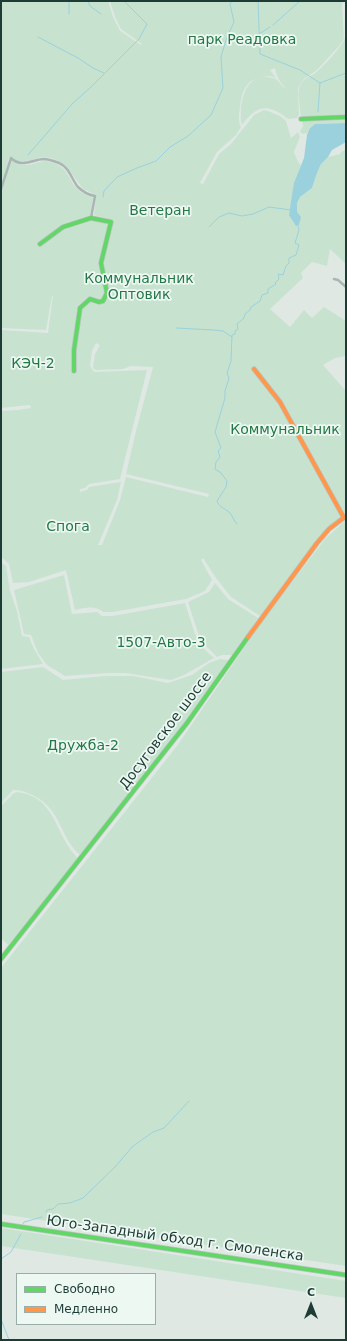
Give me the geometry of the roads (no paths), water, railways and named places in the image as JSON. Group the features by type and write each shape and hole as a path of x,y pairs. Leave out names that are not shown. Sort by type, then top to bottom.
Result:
{"main road":[{"path":"301,119 346,117"},
{"path":"40,244 63,227 91,218 111,222 101,264 107,293 103,301 99,302 90,299 80,308 74,350 74,371"},
{"path":"254,369 280,402 345,517"},
{"name":"Досуговское шоссе","path":"1,959 187,723 316,543 329,529 345,517"},
{"name":"Юго-Западный обход г. Смоленска","path":"1,1224 346,1275"}],"street":[{"path":"1,190 11,158 17,162 26,164 43,159 52,160 61,164 68,171 77,186 95,196 91,218"},
{"path":"334,279 338,280 346,287"}],"water":[{"path":"346,123 346,142 332,150 321,164 312,188 300,197 297,203 297,212 301,217 299,225 296,226 289,215 292,194 294,183 304,158 307,135 310,128 315,124"}],"waterway":[{"path":"69,1 69,14"},
{"path":"88,1 90,6 101,14"},
{"path":"28,155 73,103 139,39 147,24 124,1"},
{"path":"103,197 104,191 117,177 156,161 170,147 188,136 211,115 223,88 221,57 227,37 234,22 230,4 232,1"},
{"path":"258,1 260,54 300,70 320,83 346,73"},
{"path":"273,25 300,1"},
{"path":"259,34 270,27"},
{"path":"38,37 104,73"},
{"path":"318,112 320,83"},
{"path":"209,227 219,217 229,213 242,216 253,214 269,207 291,210"},
{"path":"237,524 229,512 220,506 217,501 226,487 227,481 221,473 215,469 216,462 220,457 218,451 221,448 215,432 229,378 227,373 231,361 232,335 235,334 235,331 238,329 237,324 244,318 245,314 251,307 260,301 262,295 268,293 268,289 276,284 275,283 279,279 278,274 283,275 286,266 289,263 289,258 296,255 299,245 295,243 299,230 298,226"},
{"path":"176,328 223,331 232,337"},
{"path":"46,1212 47,1210 53,1209 58,1204 70,1203 83,1198 115,1167 133,1146 153,1132 164,1128 189,1101"},
{"path":"23,1224 24,1222 42,1217"},
{"path":"1,1259 11,1252 21,1234"},
{"path":"1,1319 9,1340"}],"park label":[{"name":"парк Реадовка","path":"242,40"},
{"name":"Ветеран","path":"160,211"},
{"name":"Коммунальник Оптовик","path":"139,288"},
{"name":"КЭЧ-2","path":"33,364"},
{"name":"Коммунальник","path":"285,430"},
{"name":"Спога","path":"68,527"},
{"name":"1507-Авто-3","path":"161,643"},
{"name":"Дружба-2","path":"83,746"}]}
